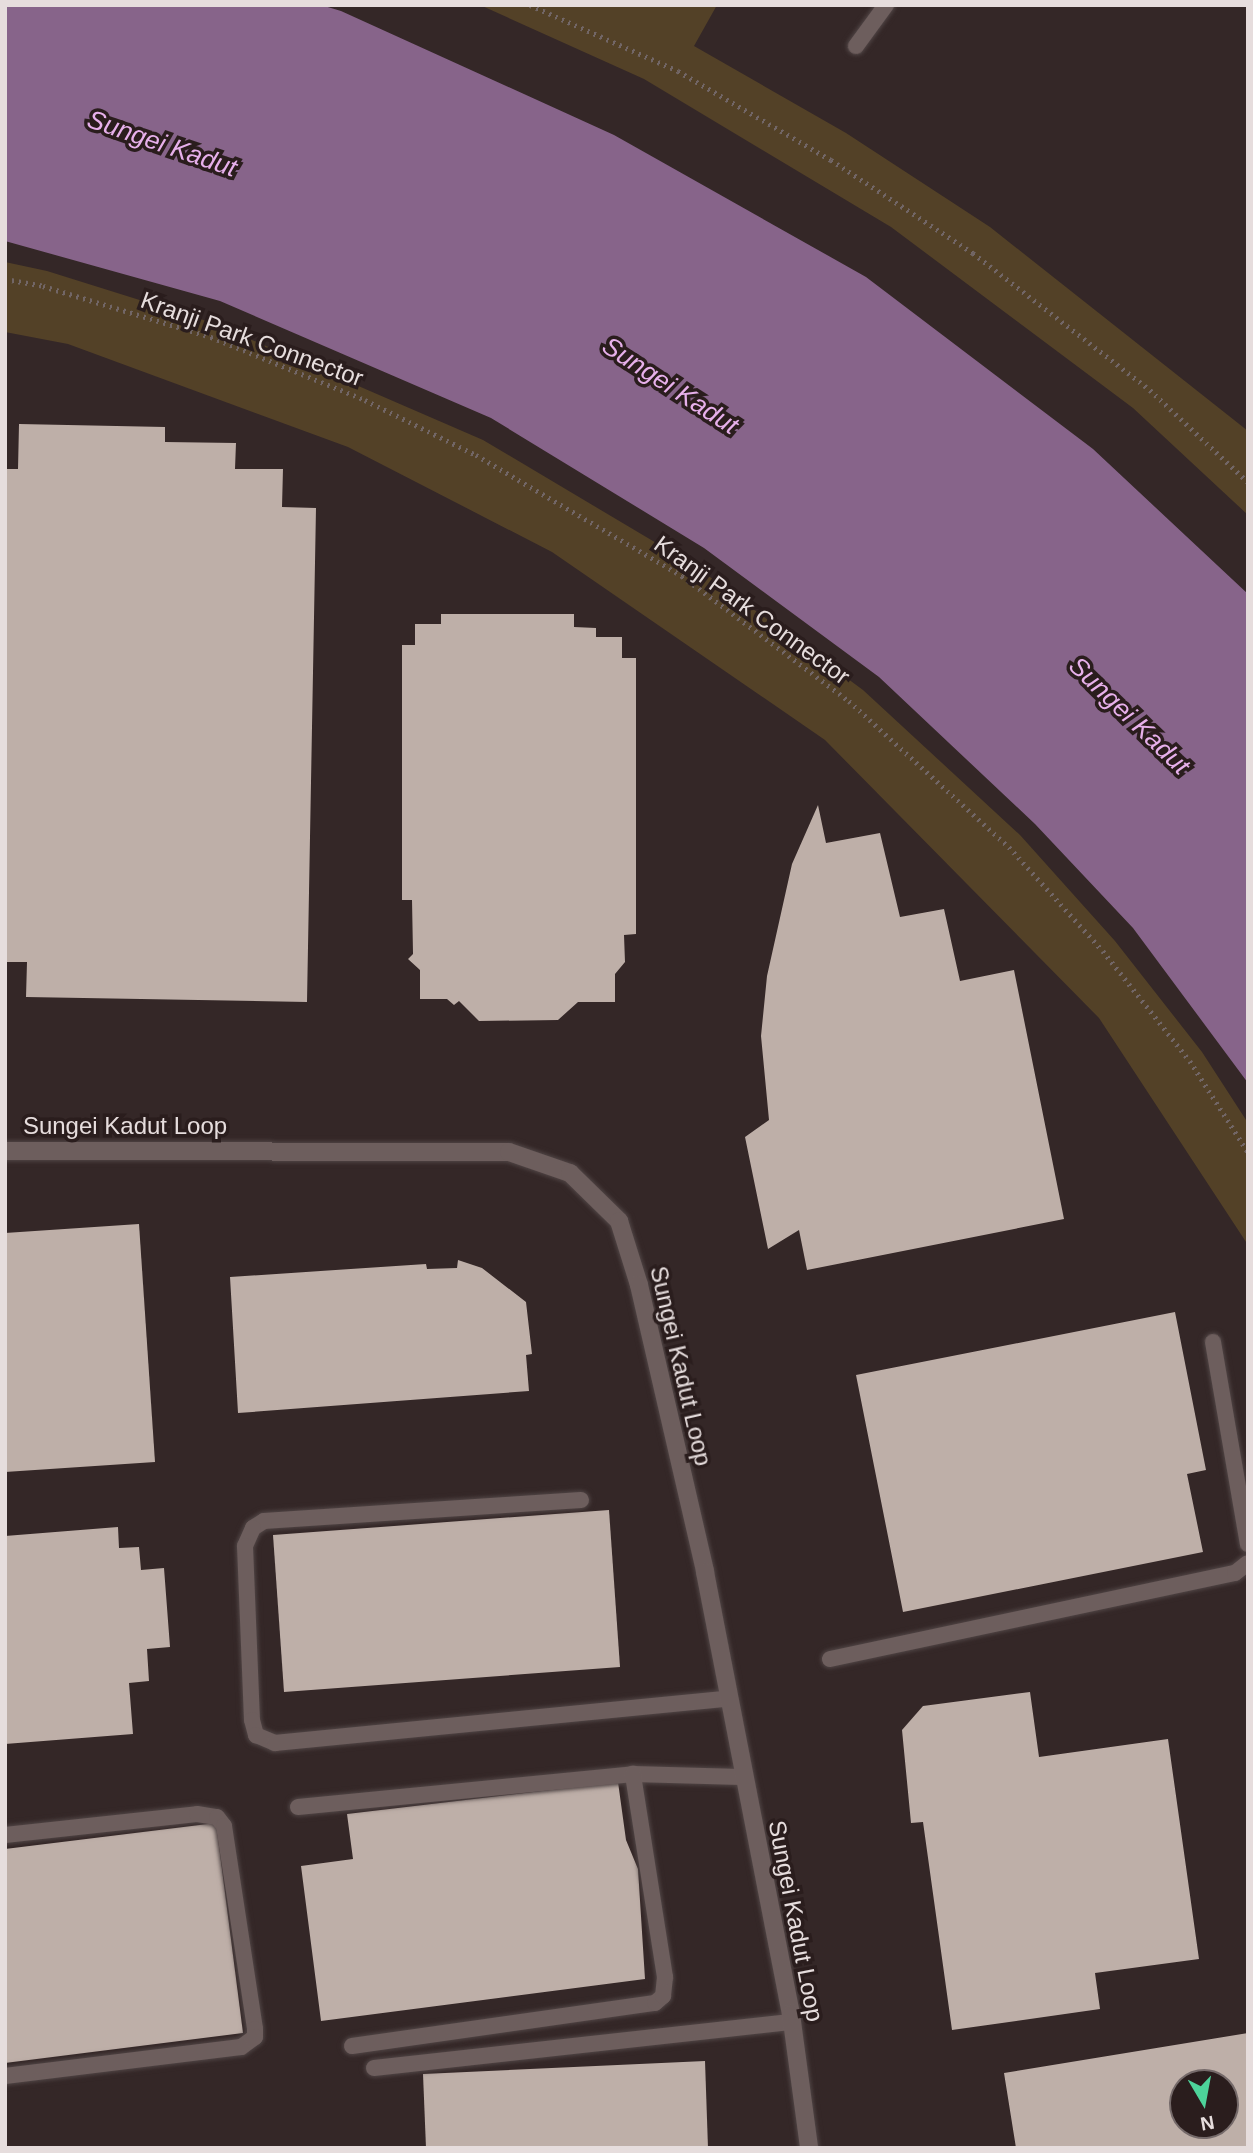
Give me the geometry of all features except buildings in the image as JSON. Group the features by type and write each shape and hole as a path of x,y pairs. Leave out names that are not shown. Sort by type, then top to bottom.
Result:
{"street":[{"name":"Sungei Kadut Loop","path":"5,1151 509,1152 570,1173 619,1221 639,1285 705,1572 741,1777 792,2022 809,2148"}],"lane":[{"path":"856,46 886,5"},
{"path":"1213,1342 1248,1544"},
{"path":"582,1500 264,1521 253,1528 245,1546 252,1720 257,1735 275,1743 726,1699"},
{"path":"830,1659 1235,1573 1248,1563"},
{"path":"352,2046 655,2003 663,1996 664,1977 633,1774"},
{"path":"298,1807 633,1774 741,1777"},
{"path":"5,1835 197,1814 218,1817 224,1826 255,2029 254,2037 241,2046 5,2076"},
{"path":"374,2067 792,2022"}],"path":[{"path":"530,5 678,71 831,160 962,246 1150,390 1248,482"},
{"name":"Kranji Park Connector","path":"5,279 43,286 211,337 365,400 476,455 682,576 849,701 1009,847 1103,951 1190,1061 1248,1152"}],"shaded area":[{"path":"480,5 717,5 694,46 846,133 990,227 1248,431 1248,515 1133,408 891,227 644,79"},
{"path":"5,262 47,271 213,323 483,440 695,566 863,690 1020,835 1115,941 1202,1052 1248,1123 1248,1245 1099,1018 825,740 552,552 348,447 68,344 5,332"}],"water":[{"name":"Sungei Kadut","path":"5,5 321,5 341,11 614,135 866,277 1093,449 1248,594 1248,1083 1133,928 1035,824 879,677 704,548 491,418 220,301 5,241"}]}
